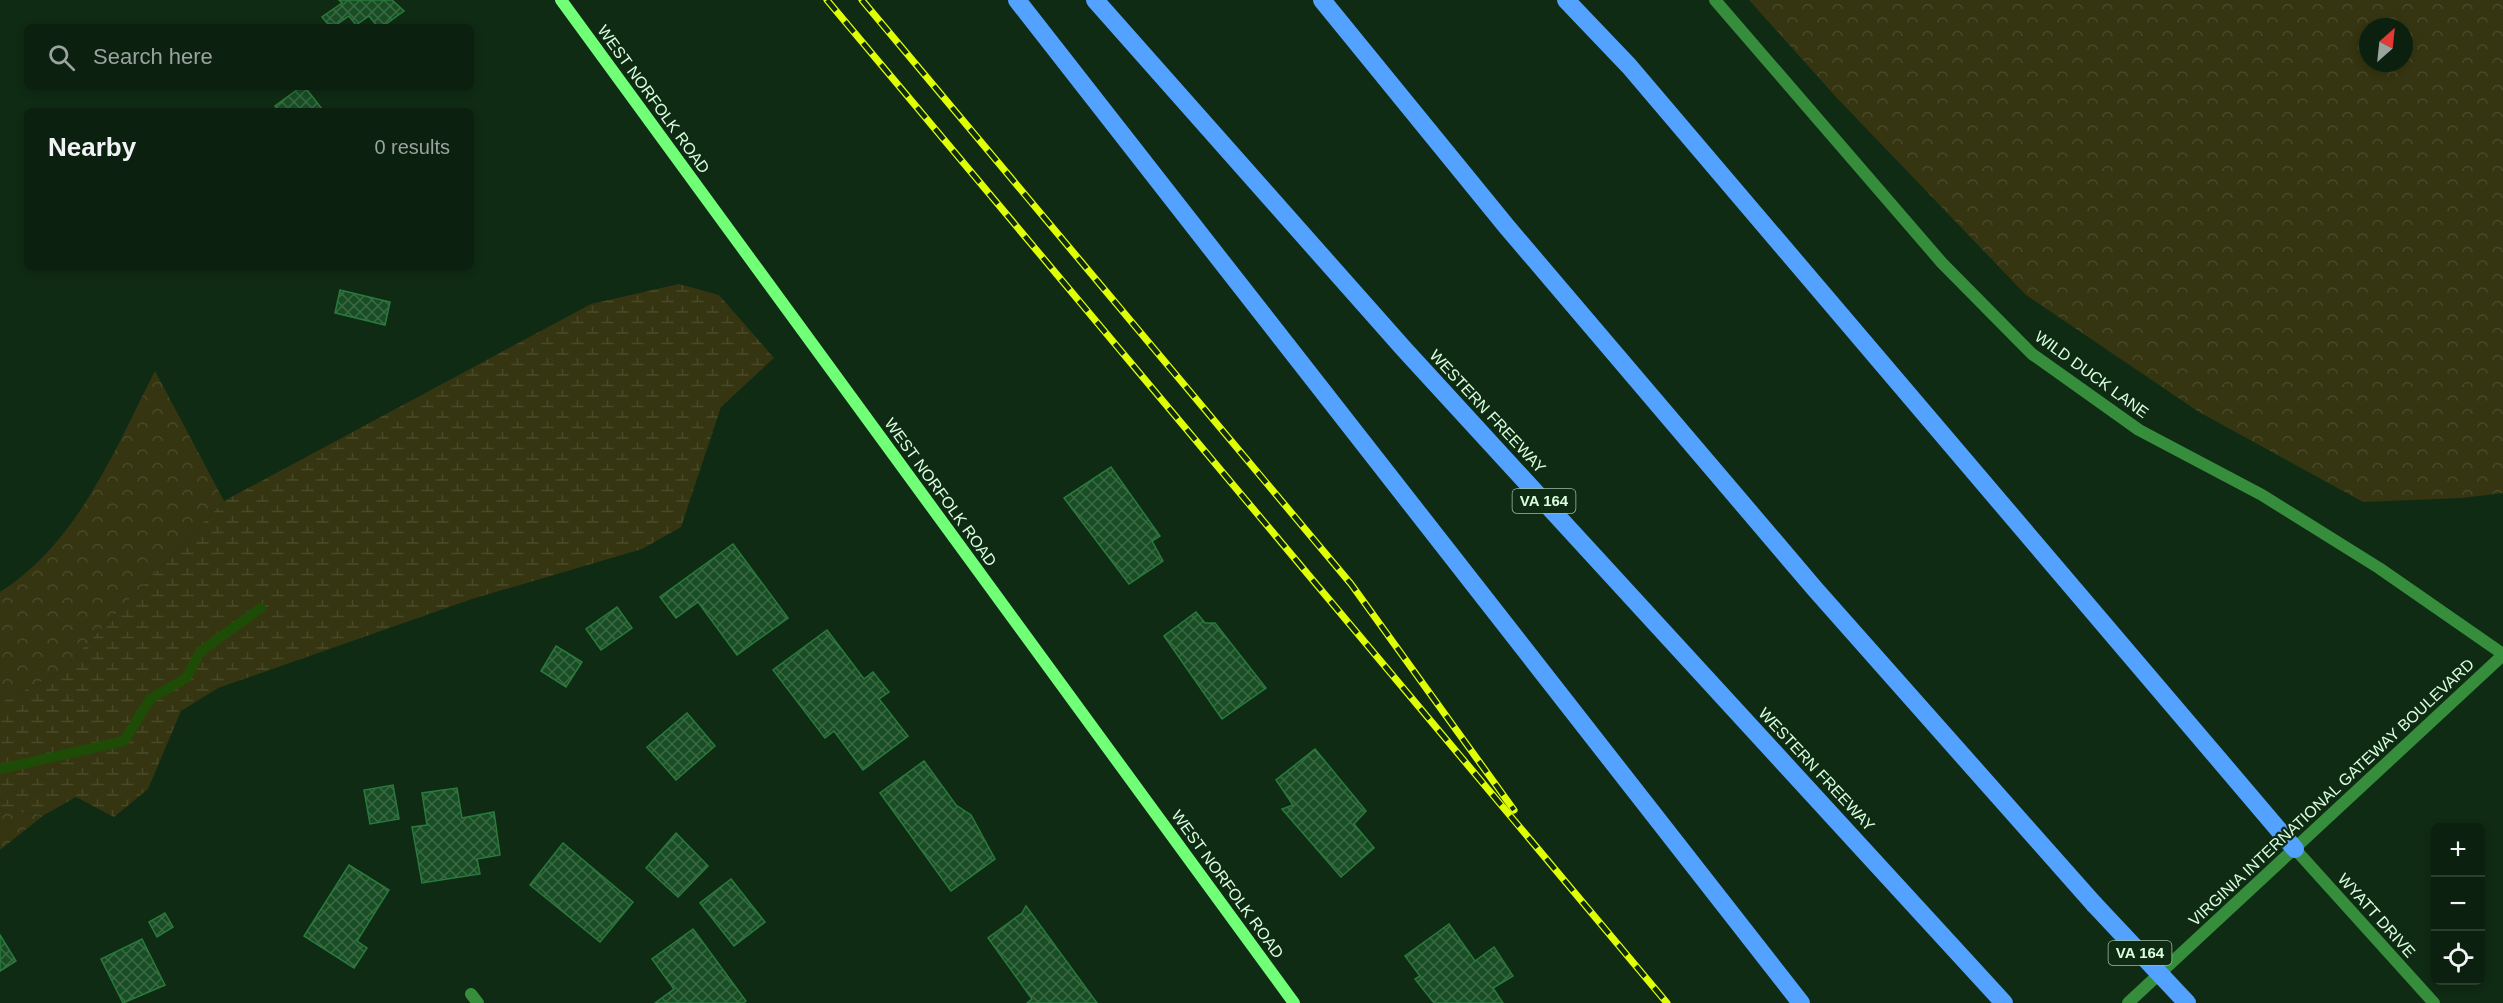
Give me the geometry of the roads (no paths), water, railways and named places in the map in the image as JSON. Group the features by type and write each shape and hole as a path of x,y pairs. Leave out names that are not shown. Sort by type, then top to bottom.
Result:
{"highway":[{"path":"1017,0 1801,1003"},
{"name":"WESTERN FREEWAY","path":"1095,0 1404,349 2002,1000"},
{"name":"VA 164","path":"1322,0 1515,236 1815,589 2094,904 2187,1003"},
{"path":"1566,0 1629,66 2295,849"}],"street":[{"name":"WEST NORFOLK ROAD","path":"561,0 1294,1003"},
{"name":"WILD DUCK LANE","path":"1715,0 1942,263 2032,354 2139,430 2262,495 2379,568 2503,654"},
{"name":"VIRGINIA INTERNATIONAL GATEWAY BOULEVARD","path":"2128,1003 2503,654"},
{"name":"WYATT DRIVE","path":"2295,849 2434,1003"}],"waterway":[{"path":"0,769 124,741 150,699 186,678 201,651 261,608"}],"railway":[{"path":"827,0 1667,1003"},
{"path":"862,0 1351,584 1514,810"}]}
